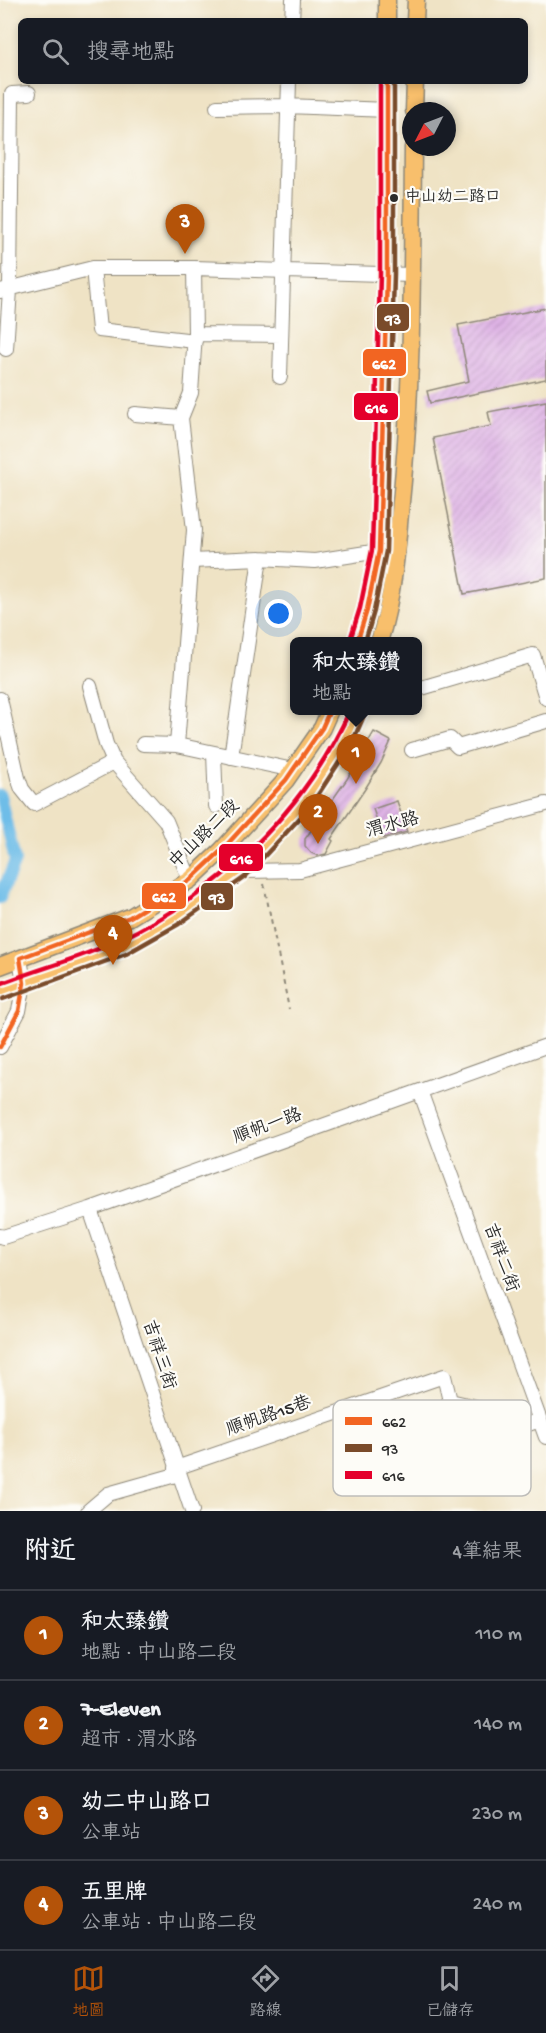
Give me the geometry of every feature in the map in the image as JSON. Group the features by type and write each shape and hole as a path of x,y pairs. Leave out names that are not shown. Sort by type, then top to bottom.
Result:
{"main road":[{"path":"387,0 387,18"},
{"path":"416,0 416,18"},
{"path":"359,637 367,610 379,551 387,274 387,84"},
{"path":"414,84 414,102"},
{"path":"380,637 387,614 394,569 408,433 413,156"},
{"name":"中山路二段","path":"0,966 130,917 190,880 222,850 286,780 322,728 328,715"},
{"path":"0,992 122,947 175,918 241,871 304,802 346,737 356,715"}],"street":[{"path":"292,18 293,0"},
{"path":"280,377 289,84"},
{"path":"6,349 5,291 12,94 29,93"},
{"path":"217,107 287,106 387,110"},
{"path":"5,291 93,268 194,268 411,275"},
{"path":"93,268 99,330 195,337 281,335"},
{"path":"177,745 194,530 181,418 191,393 195,337 194,268"},
{"path":"135,414 181,418"},
{"path":"192,561 260,558 315,561 379,551"},
{"path":"231,757 260,558"},
{"path":"422,687 533,655 546,698"},
{"path":"90,686 106,744 114,762 166,821 190,880"},
{"path":"0,699 18,778 22,789 34,804 114,762"},
{"path":"412,750 450,739 458,747 546,721"},
{"path":"143,744 177,745 292,770"},
{"path":"214,753 216,806"},
{"name":"渭水路","path":"241,871 300,870 546,804"},
{"path":"222,850 241,871"},
{"path":"0,1047 19,1011 24,983 20,958"},
{"name":"順帆一路","path":"0,1236 3,1237 90,1209 546,1046"},
{"name":"吉祥二街","path":"420,1091 546,1437"},
{"name":"吉祥三街","path":"90,1209 192,1511"},
{"name":"順帆路15巷","path":"377,1400 444,1376 450,1400"},
{"name":"順帆路15巷","path":"88,1511 108,1494 333,1416"},
{"name":"順帆路15巷","path":"531,1423 540,1420"}],"path":[{"path":"241,871 266,884 289,1009"}],"building":[{"path":"546,308 546,379 430,403 427,391 469,381 458,325"},
{"path":"546,401 546,578 464,594 433,438 491,426 488,412"},
{"path":"374,732 391,741 381,763 331,839 333,841 326,854 318,856 311,853 305,846 305,839 347,779"},
{"path":"397,801 407,832 383,838 373,809"}],"waterway":[{"path":"0,795 15,861 0,898"}],"transit line":[{"name":"616","path":"351,637 360,608 372,550 380,274 380,84"},
{"name":"662","path":"359,637 367,610 379,551 387,274 387,84"},
{"name":"93","path":"366,637 386,551 394,274 394,84"},
{"name":"662","path":"0,1047 19,1011 24,983 20,958 130,917 190,880 222,850 286,780 322,728 328,715"},
{"name":"616","path":"0,984 119,940 156,921 191,899 224,874 255,846 309,782 347,715"},
{"name":"93","path":"3,999 126,954 179,924 245,877 310,807 353,741 364,715"}],"place":[{"name":"中山幼二路口","path":"394,198"},
{"name":"幼二中山路口","path":"185,254"},
{"name":"和太臻鑽","path":"356,784"},
{"name":"7-Eleven","path":"318,844"},
{"name":"五里牌","path":"113,965"}]}
